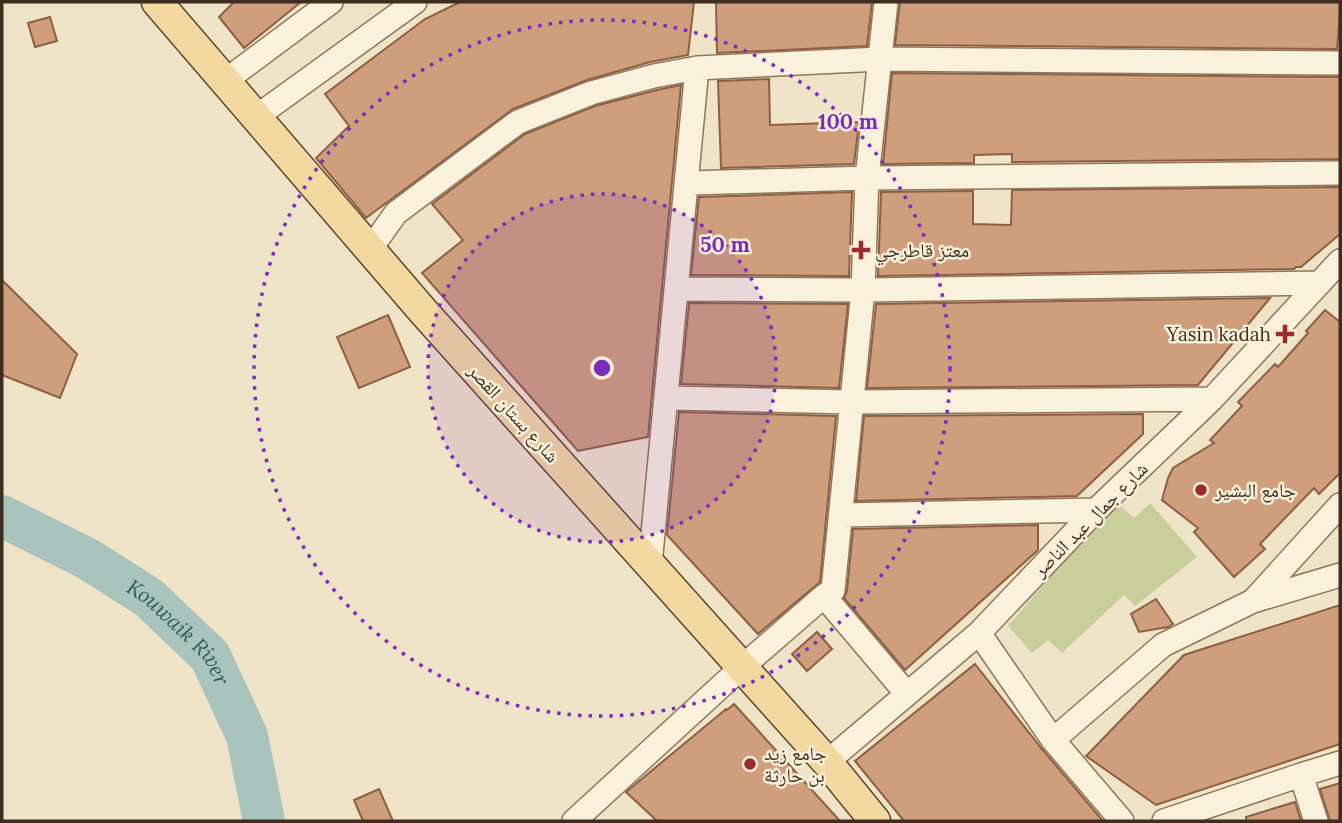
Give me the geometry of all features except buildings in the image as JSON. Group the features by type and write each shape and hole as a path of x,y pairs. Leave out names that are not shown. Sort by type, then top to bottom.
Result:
{"main road":[{"name":"شارع بستان القصر","path":"157,2 422,310 827,762 875,821"}],"street":[{"path":"225,81 331,2"},
{"path":"256,117 415,2"},
{"path":"574,821 742,667 833,590 863,290 867,178 887,2"},
{"path":"371,248 396,213 519,122 591,93 654,76 697,68 880,60 1340,63"},
{"path":"650,565 697,68"},
{"path":"688,183 867,178 1340,173"},
{"name":"شارع جمال عبد الناصر","path":"827,762 979,633 1096,510 1212,399 1340,261"},
{"path":"676,289 863,290 1320,283"},
{"path":"667,398 851,402 1212,399"},
{"path":"1253,601 1340,505"},
{"path":"841,515 1096,510"},
{"path":"1053,740 1163,645 1253,601 1340,575"},
{"path":"824,596 907,694"},
{"path":"979,633 1053,740 1122,821"},
{"path":"1164,821 1340,763"},
{"path":"1301,775 1316,821"}],"green space":[{"path":"1115,501 1134,518 1150,503 1197,557 1135,606 1124,595 1062,653 1048,640 1032,653 1008,626"}],"waterway":[{"name":"Kouwaik River","path":"2,516 88,559 149,598 210,656 247,736 264,821"}],"place":[{"name":"معتز قاطرجي","path":"861,250"},
{"name":"Yasin kadah","path":"1285,334"},
{"name":"جامع البشير","path":"1201,490"},
{"name":"جامع زيد بن حارثة","path":"750,764"}]}
